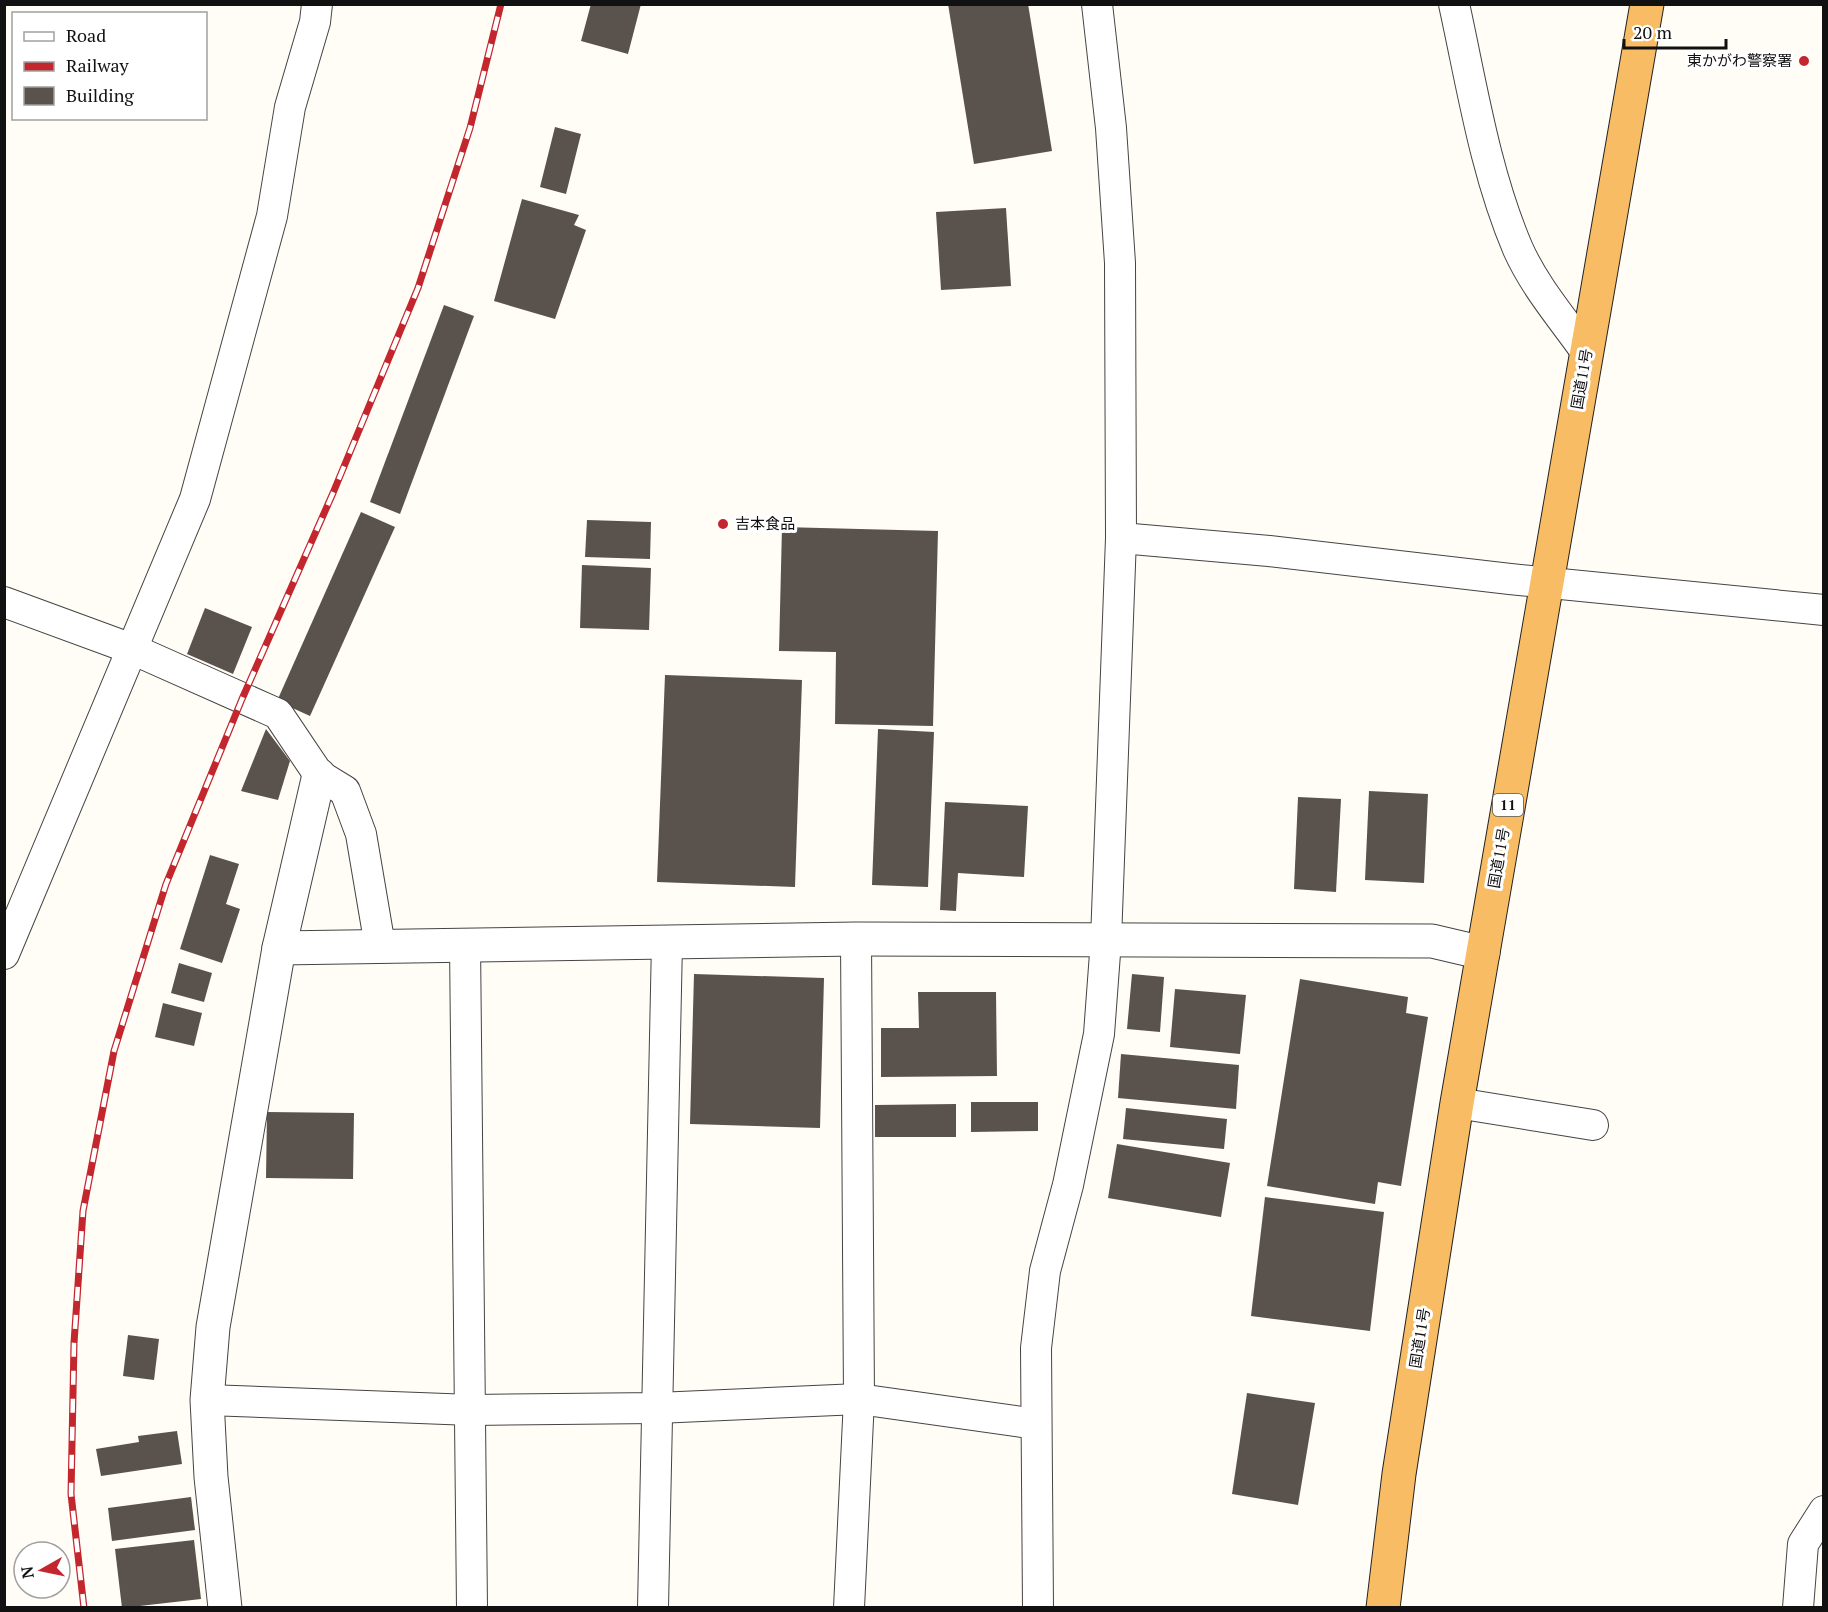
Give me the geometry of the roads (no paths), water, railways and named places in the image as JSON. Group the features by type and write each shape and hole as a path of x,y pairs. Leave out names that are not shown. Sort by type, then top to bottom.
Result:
{"highway":[{"name":"国道11号","path":"1383,1608 1400,1474 1457,1102 1647,4"}],"street":[{"path":"4,954 195,499 272,216 290,107 315,22 317,4"},
{"path":"1038,1608 1036,1348 1045,1271 1068,1185 1099,1034 1106,940 1121,538 1120,263 1111,128 1098,4"},
{"path":"1454,4 1489,164 1518,249 1540,287 1587,353"},
{"path":"1121,538 1269,551 1824,610"},
{"path":"4,602 132,649 278,714 319,775 345,791 361,834 380,946"},
{"path":"225,1608 207,1400 213,1328 279,948 319,775"},
{"path":"849,1608 859,1399 856,939"},
{"path":"279,948 856,939 1432,941 1483,953"},
{"path":"653,1608 667,942"},
{"path":"465,944 472,1410 472,1608"},
{"path":"1457,1102 1593,1125"},
{"path":"207,1400 472,1410 657,1408 859,1399 1036,1424"},
{"path":"1798,1608 1803,1544 1824,1511"}],"railway":[{"path":"84,1608 71,1494 74,1343 83,1211 114,1051 166,884 242,699 333,493 418,288 470,128 501,4"}],"place":[{"name":"東かがわ警察署","path":"1804,61"},
{"name":"吉本食品","path":"723,524"}]}
